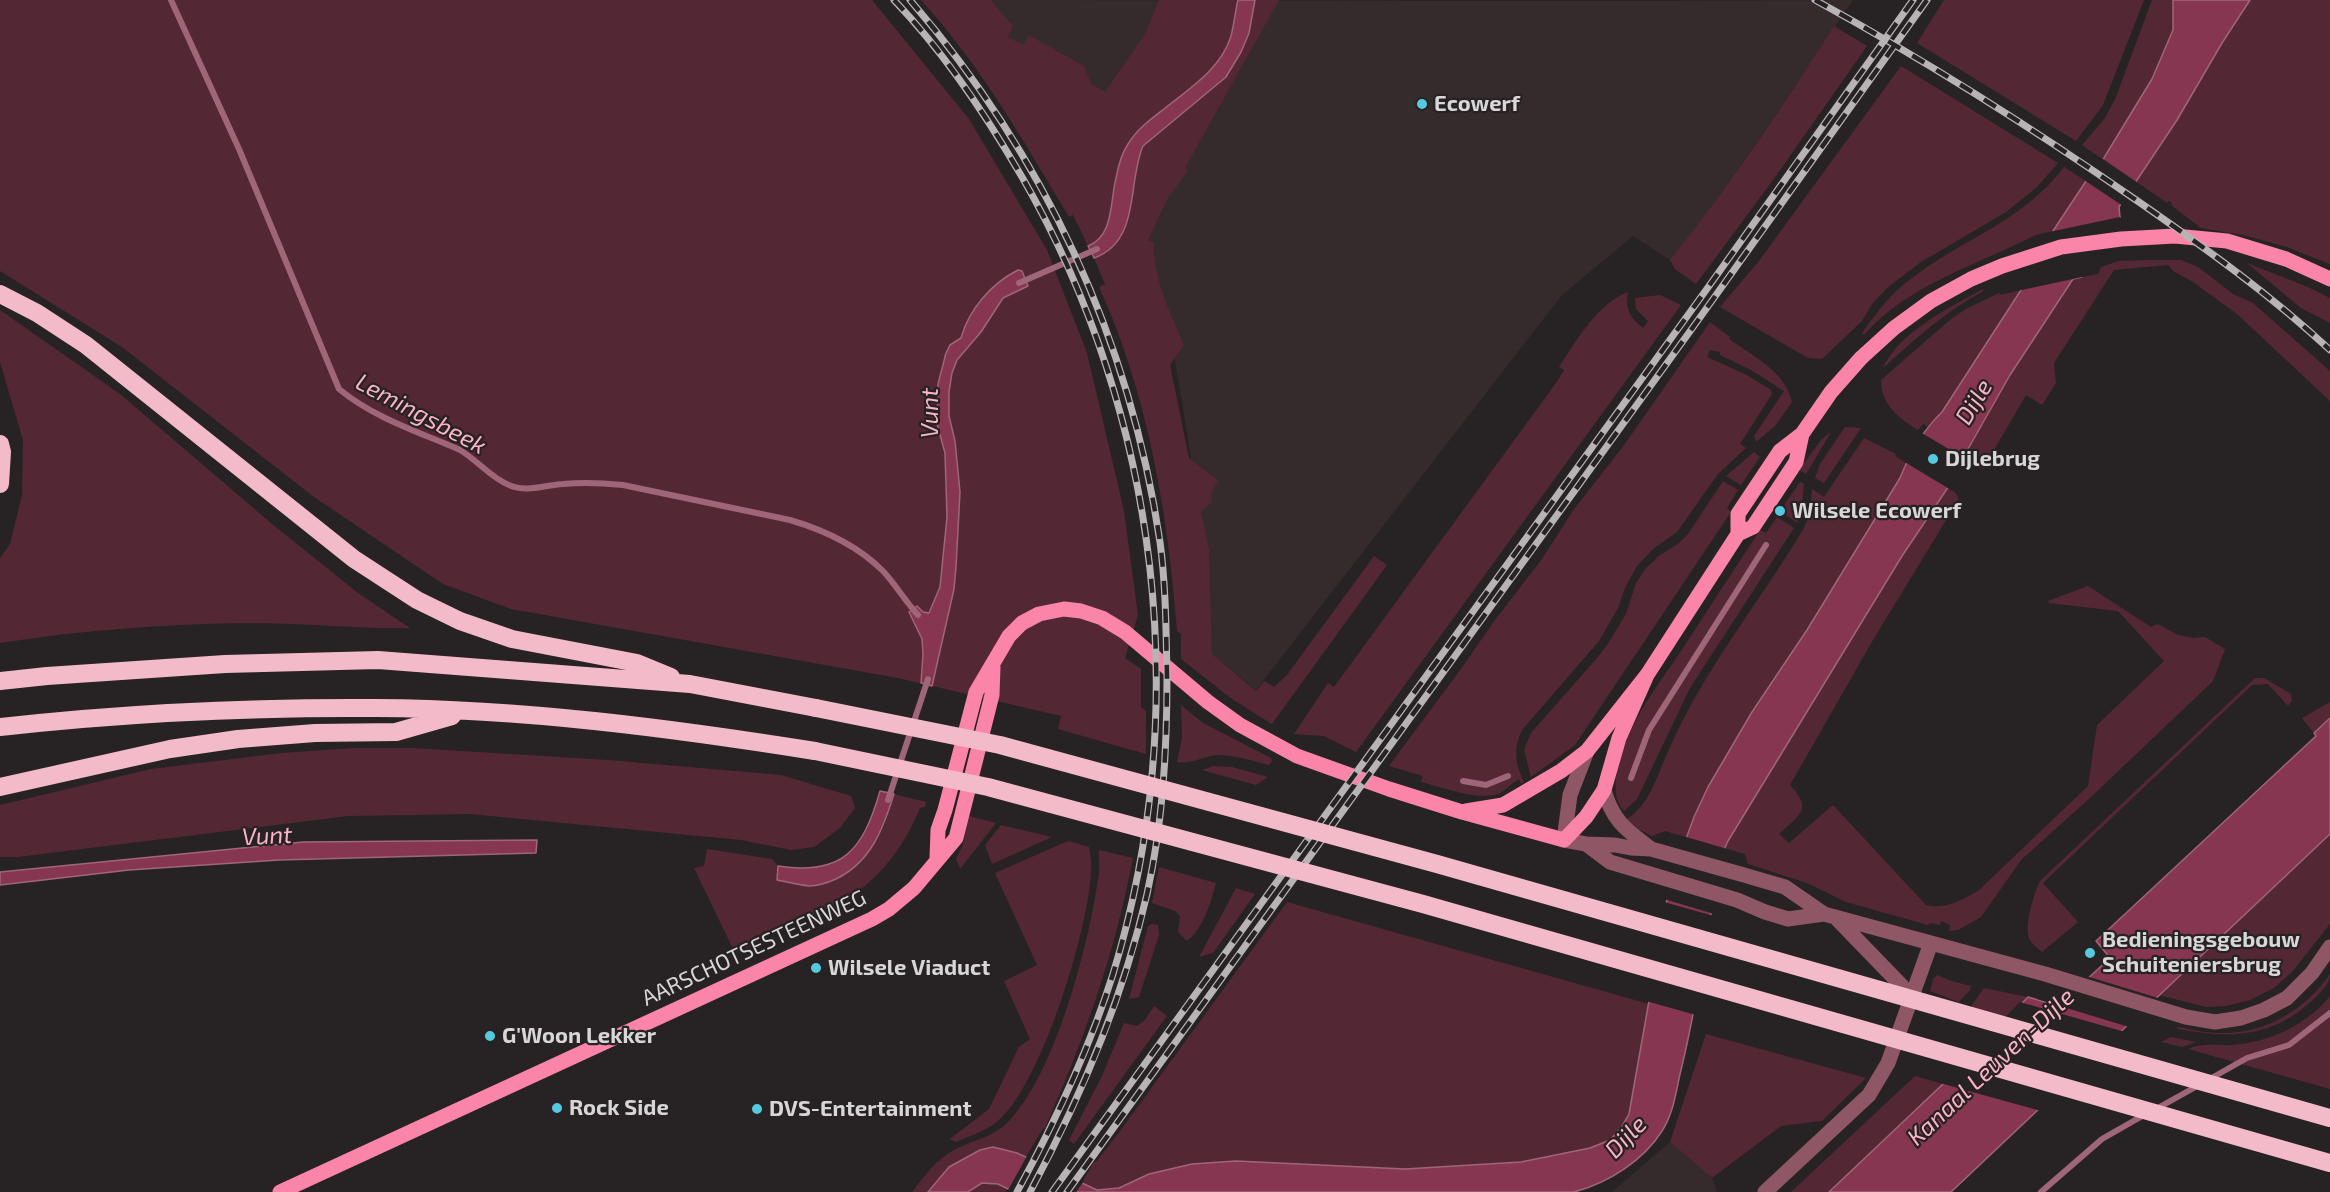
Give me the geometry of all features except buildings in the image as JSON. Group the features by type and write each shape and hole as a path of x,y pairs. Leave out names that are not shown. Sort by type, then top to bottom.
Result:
{"highway":[{"path":"0,294 37,313 86,345 354,559 417,600 460,621 512,639 637,663 690,684"},
{"path":"0,444 2,452 0,484"},
{"path":"0,681 225,664 378,660 690,684 1000,745 1448,867 2330,1118"},
{"path":"0,727 58,720 236,709 378,708 468,711 687,731 815,751 988,787 1400,898 2330,1164"},
{"path":"0,788 170,749 238,739 315,733 396,732 468,711"}],"main road":[{"path":"1462,812 1503,805 1561,771 1587,751 1647,675 1738,534 1738,514 1780,451 1802,434 1831,392 1861,358 1894,328 1931,302 1971,279 2002,266 2061,247 2121,239 2175,236 2227,241 2286,259 2330,279"},
{"name":"AARSCHOTSESTEENWEG","path":"280,1192 872,919 889,909 914,888 937,858 938,830 976,692 1010,636 1022,622 1039,614 1064,609 1082,611 1102,618 1125,632 1208,702 1240,725 1297,756 1462,812 1564,840"},
{"path":"1564,840 1586,817 1604,790 1619,738 1647,675"}],"street":[{"path":"1587,751 1570,795 1564,840 1651,849 1785,887 1830,916 1902,986 1910,1005"},
{"path":"1604,790 1616,821 1651,849"},
{"path":"1586,844 1610,862 1737,900 1788,919 1830,916 2045,974 2186,1017 2215,1022 2241,1018 2264,1010 2287,998 2312,973 2330,947"},
{"path":"1765,1192 1869,1095 1888,1063 1931,944"}],"shaded area":[{"path":"0,0 872,0 969,119 1047,250 1087,353 1124,511 1138,615 1125,658 1141,669 1141,707 1146,711 1146,754 1058,729 1061,716 898,678 511,609 443,584 314,497 122,347 0,271"},
{"path":"921,0 991,0 1013,26 1008,37 1023,45 1029,35 1084,66 1091,84 1105,92 1145,34 1159,0 1238,0 1231,36 1223,55 1116,177 1108,224 1103,235 1088,246 1073,215 1069,217 982,77"},
{"path":"991,0 1853,0 1753,148 1670,260 1633,236 1562,295 1256,690 1212,654 1200,511 1173,348 1024,52 1008,37"},
{"path":"1255,0 1279,0 1185,168 1188,170 1168,198 1148,240 1154,242 1159,282 1184,345 1170,365 1189,458 1218,480 1211,495 1212,502 1201,511 1209,549 1212,654 1256,691 1264,681 1274,687 1287,675 1374,556 1387,565 1272,724 1232,699 1181,659 1181,634 1177,631 1168,543 1153,455 1131,369 1099,287 1105,284 1094,258 1107,251 1117,241 1124,228 1129,214 1139,155 1143,146 1226,77 1249,33"},
{"path":"1944,0 2144,0 2103,105 2076,141 1917,43"},
{"path":"2152,0 2173,0 2173,30 2152,79 2102,159 2082,145 2105,118 2116,97"},
{"path":"2250,0 2330,0 2330,264 2287,247 2243,235 2201,228 2171,205 2172,203 2169,201 2167,203 2134,180 2177,120"},
{"path":"1834,26 1867,46 1776,176 1696,284 1675,269 1670,260 1755,145"},
{"path":"1901,66 2058,163 2037,187 2006,212 1921,262 1888,287 1872,304 1862,321 1822,359 1808,358 1720,307 1759,261"},
{"path":"2064,167 2086,181 2053,231 2036,235 1922,289 1901,302 1864,335 1862,333 1885,303 1904,284 1932,264 2011,216 2048,186"},
{"path":"2181,260 2198,267 2233,294 2253,303 2330,371 2330,401 2237,314 2193,282 2173,271 2168,265 2114,270 2054,363 2056,383 2042,405 2026,395 1983,469 1967,459 1968,449 2010,375 2073,279 2098,274 2101,267 2119,261"},
{"path":"2247,263 2330,298 2330,323 2301,308"},
{"path":"1983,289 1931,326 1883,368 1900,343 1913,332"},
{"path":"2021,290 1942,412 1926,427 1924,423 1918,430 1892,410 1884,397 1881,380 1951,319 1966,309 1999,293 2001,295"},
{"path":"1628,292 1627,303 1630,313 1643,328 1648,321 1636,309 1635,298 1660,295 1681,305 1356,752 1324,736 1294,734 1328,683 1334,687 1556,383 1564,370 1559,367 1589,324 1607,305"},
{"path":"0,310 120,394 272,524 358,593 410,628 270,623 187,625 93,631 0,643 0,558 10,544 22,495 23,440 0,362"},
{"path":"1710,322 1730,337 1729,339 1767,365 1782,381 1792,402 1775,426 1756,442 1754,436 1784,391 1751,370 1720,355 1720,352 1710,350 1707,357 1745,374 1771,390 1772,394 1740,444 1746,448 1718,474 1677,532 1653,549 1637,566 1625,588 1618,608 1599,641 1522,730 1517,743 1516,756 1524,782 1521,784 1519,779 1500,793 1492,795 1472,795 1421,782 1423,776 1389,766 1542,559 1574,509 1622,448"},
{"path":"1845,427 1861,428 1824,483 1815,478 1820,464"},
{"path":"1831,432 1806,474 1799,470 1821,440"},
{"path":"1864,438 1896,454 1895,456 1906,463 1900,478 1808,629 1741,730 1711,782 1686,837 1665,831 1652,836 1640,830 1627,819 1647,798 1681,723 1697,694 1804,528 1810,513 1812,489 1824,497"},
{"path":"1754,452 1760,457 1741,485 1726,476"},
{"path":"1723,481 1738,490 1727,508 1731,512 1575,745 1531,777 1524,750 1531,733 1609,642 1626,614 1636,583 1646,568 1688,534"},
{"path":"1800,482 1804,484 1801,512 1797,523 1780,511"},
{"path":"1948,488 1955,492 1959,499 1873,640 1790,785 1801,800 1802,806 1798,816 1779,834 1789,843 1833,805 1926,905 1939,906 1959,901 1978,891 2088,786 2097,725 2164,661 2118,611 2049,603 2048,601 2088,586 2151,627 2158,624 2178,635 2193,638 2205,637 2225,649 2213,681 2021,860 1981,917 1958,930 1949,931 1950,925 1941,921 1940,925 1930,923 1928,925 1846,902 1807,883 1748,864 1745,854 1724,848 1902,556"},
{"path":"1777,517 1794,528 1690,688 1637,799 1624,811 1616,793 1617,772 1623,750 1635,722 1760,530 1766,533"},
{"path":"2255,678 2264,678 2291,694 2292,701 2288,706 2268,684 2252,685 2043,883 2078,922 2042,952 2029,938 2028,932 2030,909 2040,881"},
{"path":"2330,702 2330,718 2314,733 2302,718"},
{"path":"1181,705 1203,723 1271,758 1272,761 1269,765 1218,755 1177,762 1182,738"},
{"path":"354,748 413,748 608,760 781,775 851,796 855,808 840,828 814,847 791,850 741,840 470,814 348,816 18,857 0,857 0,805 151,769 282,753"},
{"path":"1213,766 1232,767 1268,777 1256,785 1202,770"},
{"path":"894,794 926,802 925,807 920,808 891,860 865,886 814,918 808,916 794,919 791,927 778,933 774,929 752,941 754,945 735,953 694,868 704,866 707,849 772,859 778,866 777,880 810,886 884,825"},
{"path":"969,816 996,823 960,869 956,859 963,845"},
{"path":"1001,825 1052,837 992,864 985,845"},
{"path":"2330,834 2330,924 2292,972 2274,988 2250,1000 2226,1006 2206,1007 2159,995"},
{"path":"1068,841 1089,847 1091,866 1089,895 1082,927 1061,1001 1032,1072 1016,1100 995,1123 956,1142 950,1139 989,1109 1019,1047 1030,1039 1004,981 1037,965 995,873"},
{"path":"1099,850 1133,858 1122,910 1100,986 1070,1070 1045,1129 1043,1128 1026,1157 1017,1153 949,1167 928,1192 912,1192 932,1167 946,1155 1003,1127 1027,1098 1042,1069 1069,1003 1095,900"},
{"path":"1159,867 1216,883 1209,907 1198,930 1187,941 1178,932 1180,916 1175,911 1152,903"},
{"path":"1236,888 1255,894 1213,953 1199,957"},
{"path":"1287,902 1649,1004 1629,1114 1621,1128 1610,1140 1590,1148 1521,1162 1405,1169 1236,1161 1149,1174 1118,1188 1097,1190 1082,1183 1093,1163 1120,1131"},
{"path":"1158,925 1159,935 1139,997 1129,999 1148,926"},
{"path":"2330,974 2327,984 2300,1011 2268,1028 2252,1032 2216,1034 2177,1027 2219,1033 2236,1032 2267,1025 2296,1009 2320,987"},
{"path":"1937,975 1971,986 1970,990 1959,1002 1930,991 1933,979"},
{"path":"1984,988 2028,997 2008,1019 1972,1008"},
{"path":"2330,996 2330,1089 2188,1049 2205,1045 2247,1043 2273,1036 2299,1023"},
{"path":"1154,1006 1167,1016 1074,1144 1069,1140 1102,1076 1124,1023 1137,1026 1145,1020"},
{"path":"1706,1034 1866,1078 1822,1121 1781,1126 1712,1178 1670,1142"},
{"path":"2171,1037 2196,1042 2182,1047 2161,1042"},
{"path":"1915,1076 1943,1084 1829,1192 1791,1192"},
{"path":"1670,1142 1712,1178 1717,1192 1612,1192"},
{"path":"982,1183 998,1184 1007,1189 1005,1192 968,1192"}],"water":[{"path":"1238,0 1255,0 1249,33 1241,52 1226,77 1143,146 1126,225 1119,239 1109,250 1094,258 1088,246 1096,241 1107,226 1118,169 1126,148 1144,125 1204,77 1220,58 1231,36"},
{"name":"Dijle","path":"2173,0 2250,0 2177,120 2119,207 2120,217 2082,277 2073,279 2010,375 1968,449 1967,459 1902,556 1728,841 1718,873 1694,1012 1674,1103 1662,1131 1645,1152 1612,1177 1574,1192 1014,1192 998,1184 982,1183 968,1192 928,1192 949,1167 980,1150 993,1147 1017,1153 1097,1190 1119,1188 1149,1174 1192,1164 1236,1161 1405,1169 1521,1162 1590,1148 1610,1140 1621,1128 1629,1114 1670,882 1694,817 1708,787 1752,712 1807,630 1900,478 1917,443 1942,412 2021,290 2053,231 2086,181 2091,179 2152,79 2173,30"},
{"path":"1018,270 1022,271 1028,286 1003,298 981,332 957,360 952,373 949,416 955,441 960,492 956,567 954,589 932,686 921,683 922,639 909,612 917,606 923,612 929,613 940,587 947,517 945,453 937,424 938,384 946,353 950,345 961,338 976,307 999,282"},
{"name":"Kanaal Leuven-Dijle","path":"2330,718 2330,834 1951,1192 1829,1192 1943,1084 2028,997 2058,1006 2110,958 2096,941 2316,736 2314,733"},
{"path":"880,791 894,794 885,820 867,854 848,872 836,879 812,886 777,880 778,866 819,867 847,854 866,829"},
{"path":"537,840 536,853 279,860 129,870 0,885 0,872 303,842"}],"pier":[{"path":"2100,157 2138,183 2123,206 2084,180"},
{"path":"2120,217 2121,223 2087,276 2017,291 2049,232"},
{"name":"Dijlebrug","path":"1920,432 1969,461 1951,490 1903,461"},
{"path":"1683,836 1727,849 1714,914 1664,899 1667,882"},
{"path":"1664,902 1714,916 1696,1015 1646,1001"},
{"path":"2086,976 2158,998 2129,1027 2037,999 2038,997 2057,1002"},
{"path":"2020,1002 2125,1032 2041,1111 1940,1083"},
{"path":"1028,1154 1084,1181 1076,1192 1007,1192"}],"waterway":[{"name":"Lemingsbeek","path":"171,0 239,149 339,389 382,416 460,450 502,482 516,487 529,488 578,483 623,485 790,520 815,529 840,540 873,562 888,576 918,615"},
{"name":"Vunt","path":"1019,283 1097,249"},
{"path":"1631,778 1649,730 1766,545"},
{"name":"Vunt","path":"888,800 928,679"},
{"path":"1463,781 1486,785 1508,776"},
{"path":"2208,1080 2247,1058 2289,1045 2330,1013"},
{"path":"2156,1109 2199,1085"},
{"path":"2041,1192 2102,1139 2144,1115"}],"railway":[{"path":"894,0 947,63 994,130 1022,177 1069,269 1106,365 1133,464 1150,566 1156,668 1152,771 1138,873 1104,1002 1058,1112 1017,1192"},
{"path":"910,0 958,59 1001,122 1040,186 1074,253 1103,322 1127,393 1146,467 1162,559 1166,626 1166,731 1157,840 1147,894 1126,972 1099,1047 1030,1192"},
{"path":"1815,0 1939,72 2100,175 2237,273 2285,310 2330,350"},
{"path":"1052,1192 1709,286 1913,0"},
{"path":"1067,1192 1927,0"}],"place":[{"name":"Ecowerf","path":"1422,104"},
{"name":"Dijlebrug","path":"1933,459"},
{"name":"Wilsele Ecowerf","path":"1780,511"},
{"name":"Bedieningsgebouw Schuiteniersbrug","path":"2090,953"},
{"name":"Wilsele Viaduct","path":"816,968"},
{"name":"G'Woon Lekker","path":"490,1036"},
{"name":"Rock Side","path":"557,1108"},
{"name":"DVS-Entertainment","path":"757,1109"}]}
